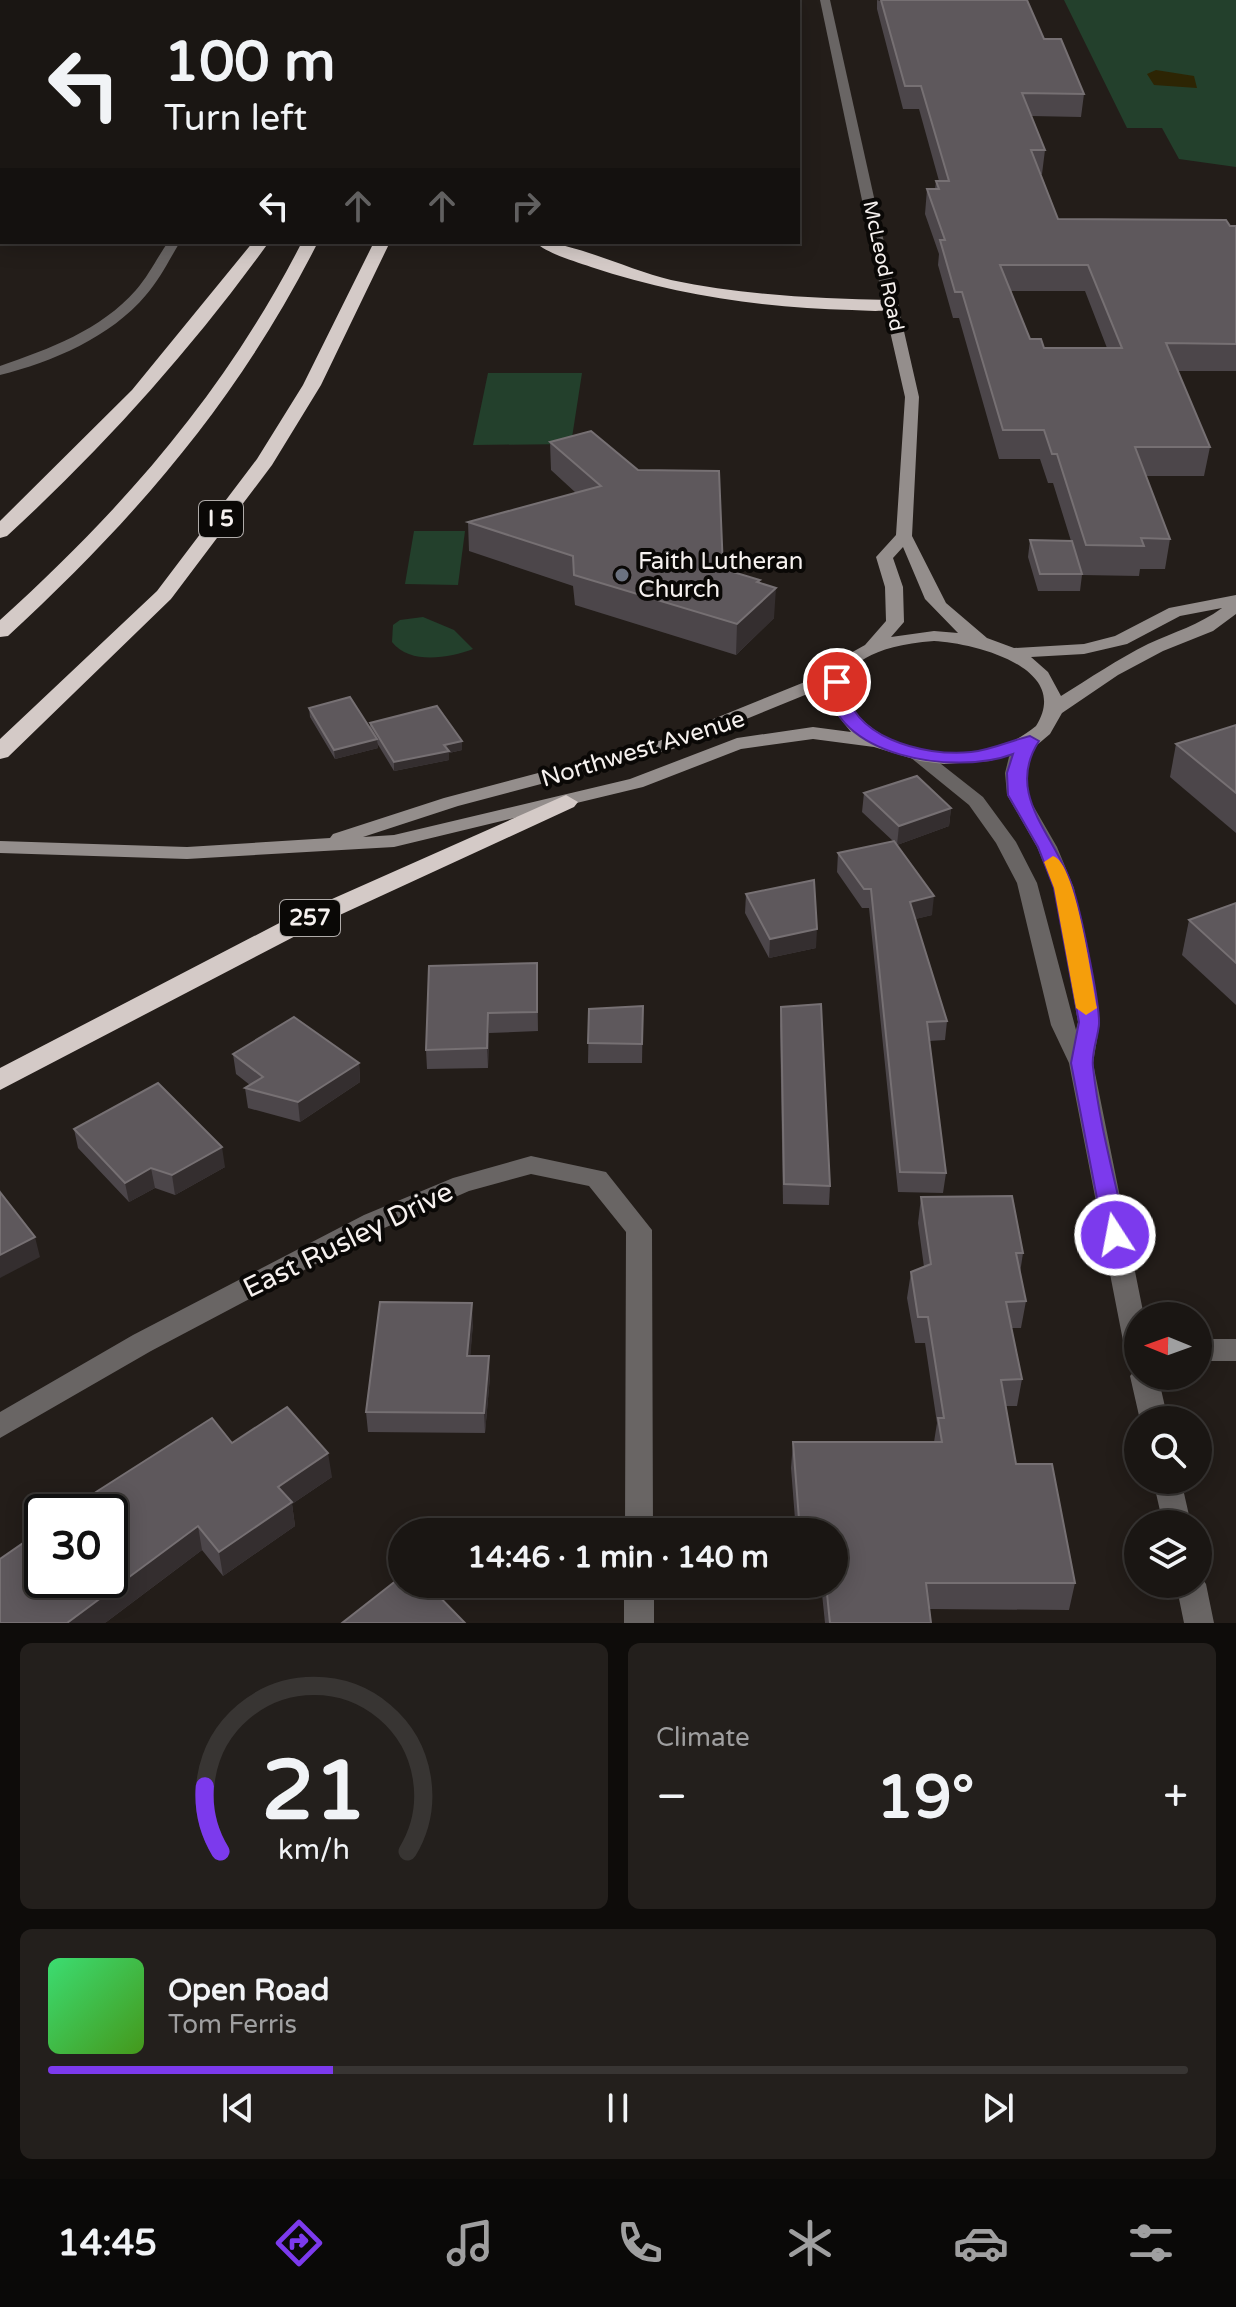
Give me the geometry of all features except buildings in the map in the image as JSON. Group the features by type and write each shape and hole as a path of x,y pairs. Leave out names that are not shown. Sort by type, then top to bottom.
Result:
{"highway":[{"path":"0,532 97,441 168,359 259,244"},
{"path":"0,631 64,575 140,495 202,422 252,353 309,244"},
{"name":"I 5","path":"0,752 164,595 256,473 312,385 381,244"},
{"path":"548,244 619,270 702,289 826,304 891,305"},
{"name":"257","path":"0,1080 296,925 566,802"}],"main road":[{"name":"McLeod Road","path":"873,646 895,622 894,587 884,557 904,536 912,397 891,305"},
{"path":"904,536 921,558 924,581 936,603 961,628 1011,653 1045,678 1053,692 1055,709 1052,719 1030,741 984,756 949,758 915,753 882,742 865,733 843,711 835,690 839,674 851,659 873,646 902,638 934,636 988,644"},
{"path":"1011,653 1084,649 1121,640 1175,612 1236,603"},
{"path":"1055,709 1112,671 1157,647 1207,627 1236,603"},
{"name":"Northwest Avenue","path":"326,844 384,821 673,743 718,728 839,674"},
{"name":"Northwest Avenue","path":"0,847 187,853 394,841 636,783 737,744 789,734 813,733 882,742"}],"street":[{"name":"McLeod Road","path":"825,0 891,305"},
{"path":"0,371 71,342 107,323 140,295 173,244"},
{"path":"1030,741 1019,757 1015,773 1017,795 1047,847 1064,888 1089,1022 1081,1063"},
{"path":"915,753 976,801 1006,842 1027,883 1062,1025 1081,1063 1128,1302"},
{"name":"East Rusley Drive","path":"0,1426 142,1343 373,1222 462,1184 531,1165 597,1178 639,1230 639,1518"},
{"path":"1212,1350 1236,1350"},
{"path":"639,1598 639,1623"},
{"path":"1194,1598 1199,1623"}],"green space":[{"path":"1064,0 1236,0 1236,167 1179,159 1162,128 1127,128"},
{"path":"488,373 582,373 571,444 473,445"},
{"path":"414,531 465,531 458,585 405,584"},
{"path":"423,617 454,630 473,649 430,658 409,654 392,642 393,625 400,620"}],"sand":[{"path":"1156,70 1194,76 1197,88 1154,85 1147,74"}],"slow traffic":[{"path":"1053,862 1064,888 1086,1008"}],"place":[{"name":"Faith Lutheran Church","path":"622,575"}],"route":[{"path":"837,682 837,700 853,724 899,749 932,756 967,758 998,754 1030,741 1019,757 1015,773 1017,795 1047,847 1064,888 1089,1022 1081,1063 1115,1235"}]}
